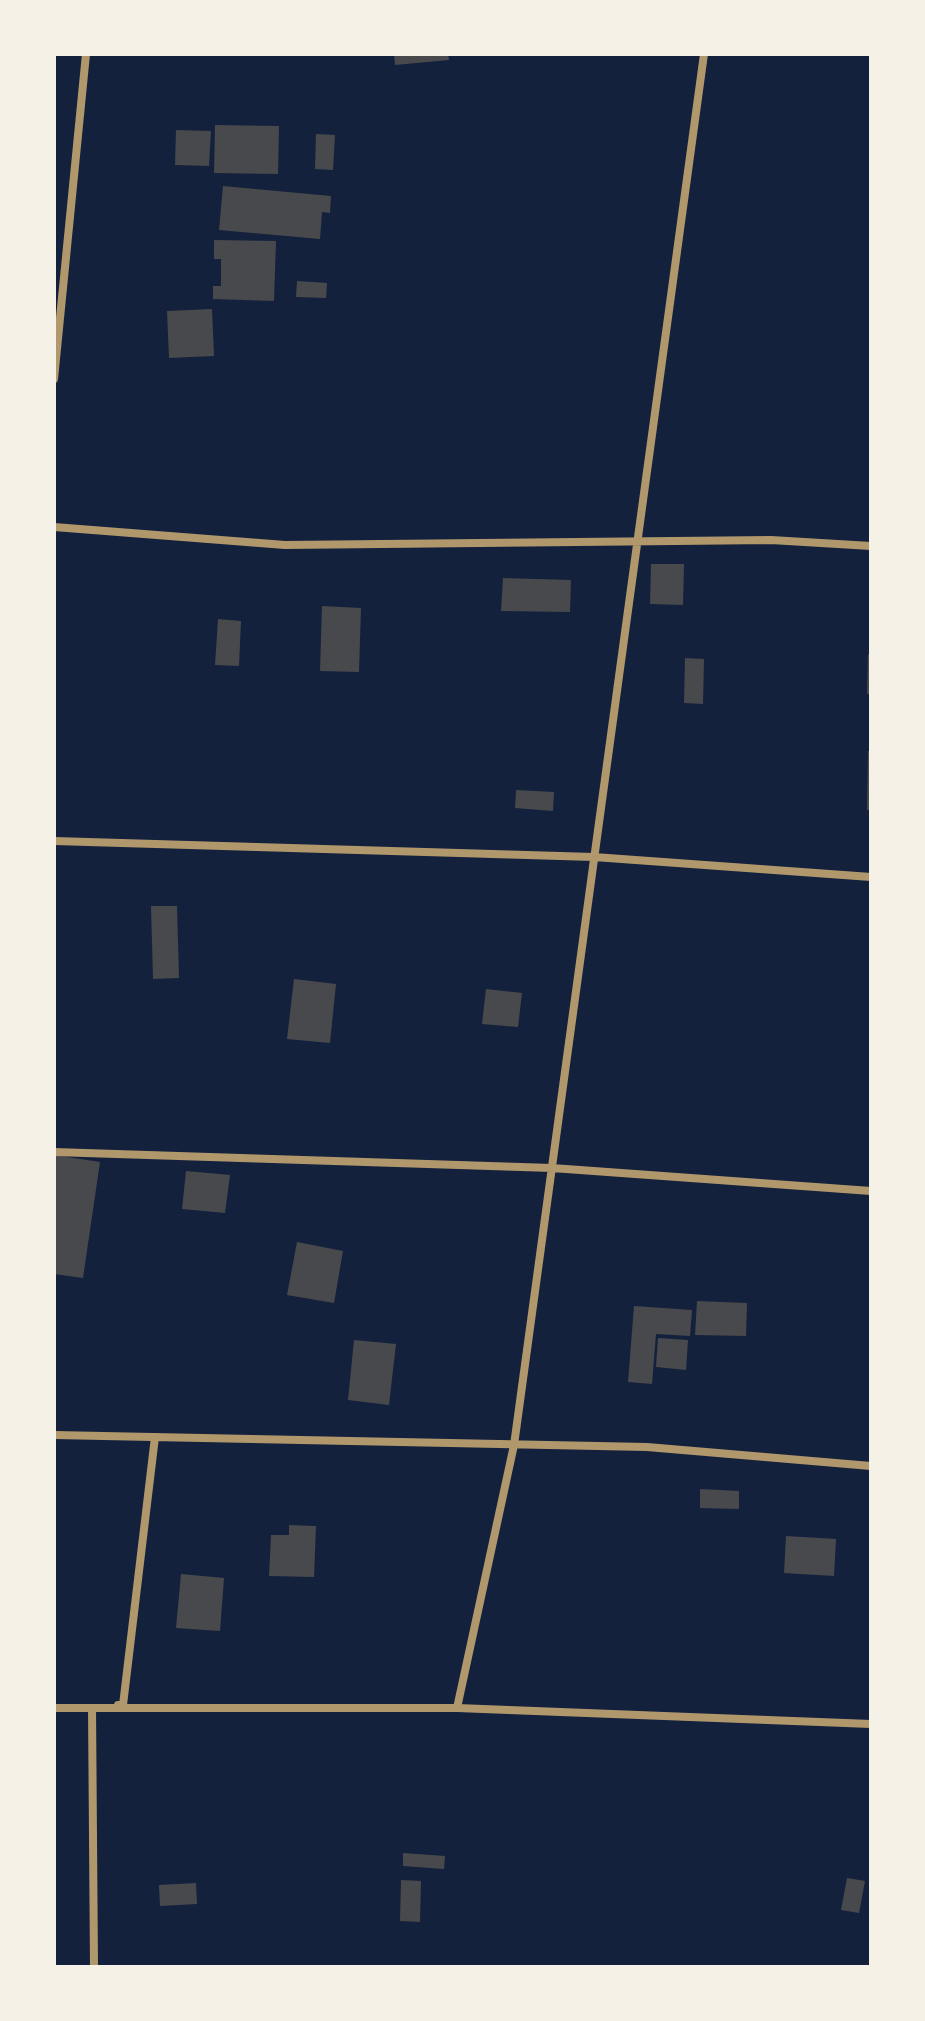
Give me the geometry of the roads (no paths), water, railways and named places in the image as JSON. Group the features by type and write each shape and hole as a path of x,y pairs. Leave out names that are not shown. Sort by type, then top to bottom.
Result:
{"street":[{"path":"54,379 86,54"},
{"path":"457,1708 514,1445 704,54"},
{"path":"54,527 285,545 771,540 871,546"},
{"path":"54,841 594,857 871,877"},
{"path":"54,1152 552,1168 871,1191"},
{"path":"54,1435 647,1447 871,1466"},
{"path":"92,1708 123,1705 155,1437"},
{"path":"54,1708 457,1708 871,1724"},
{"path":"92,1708 94,1967"}]}
